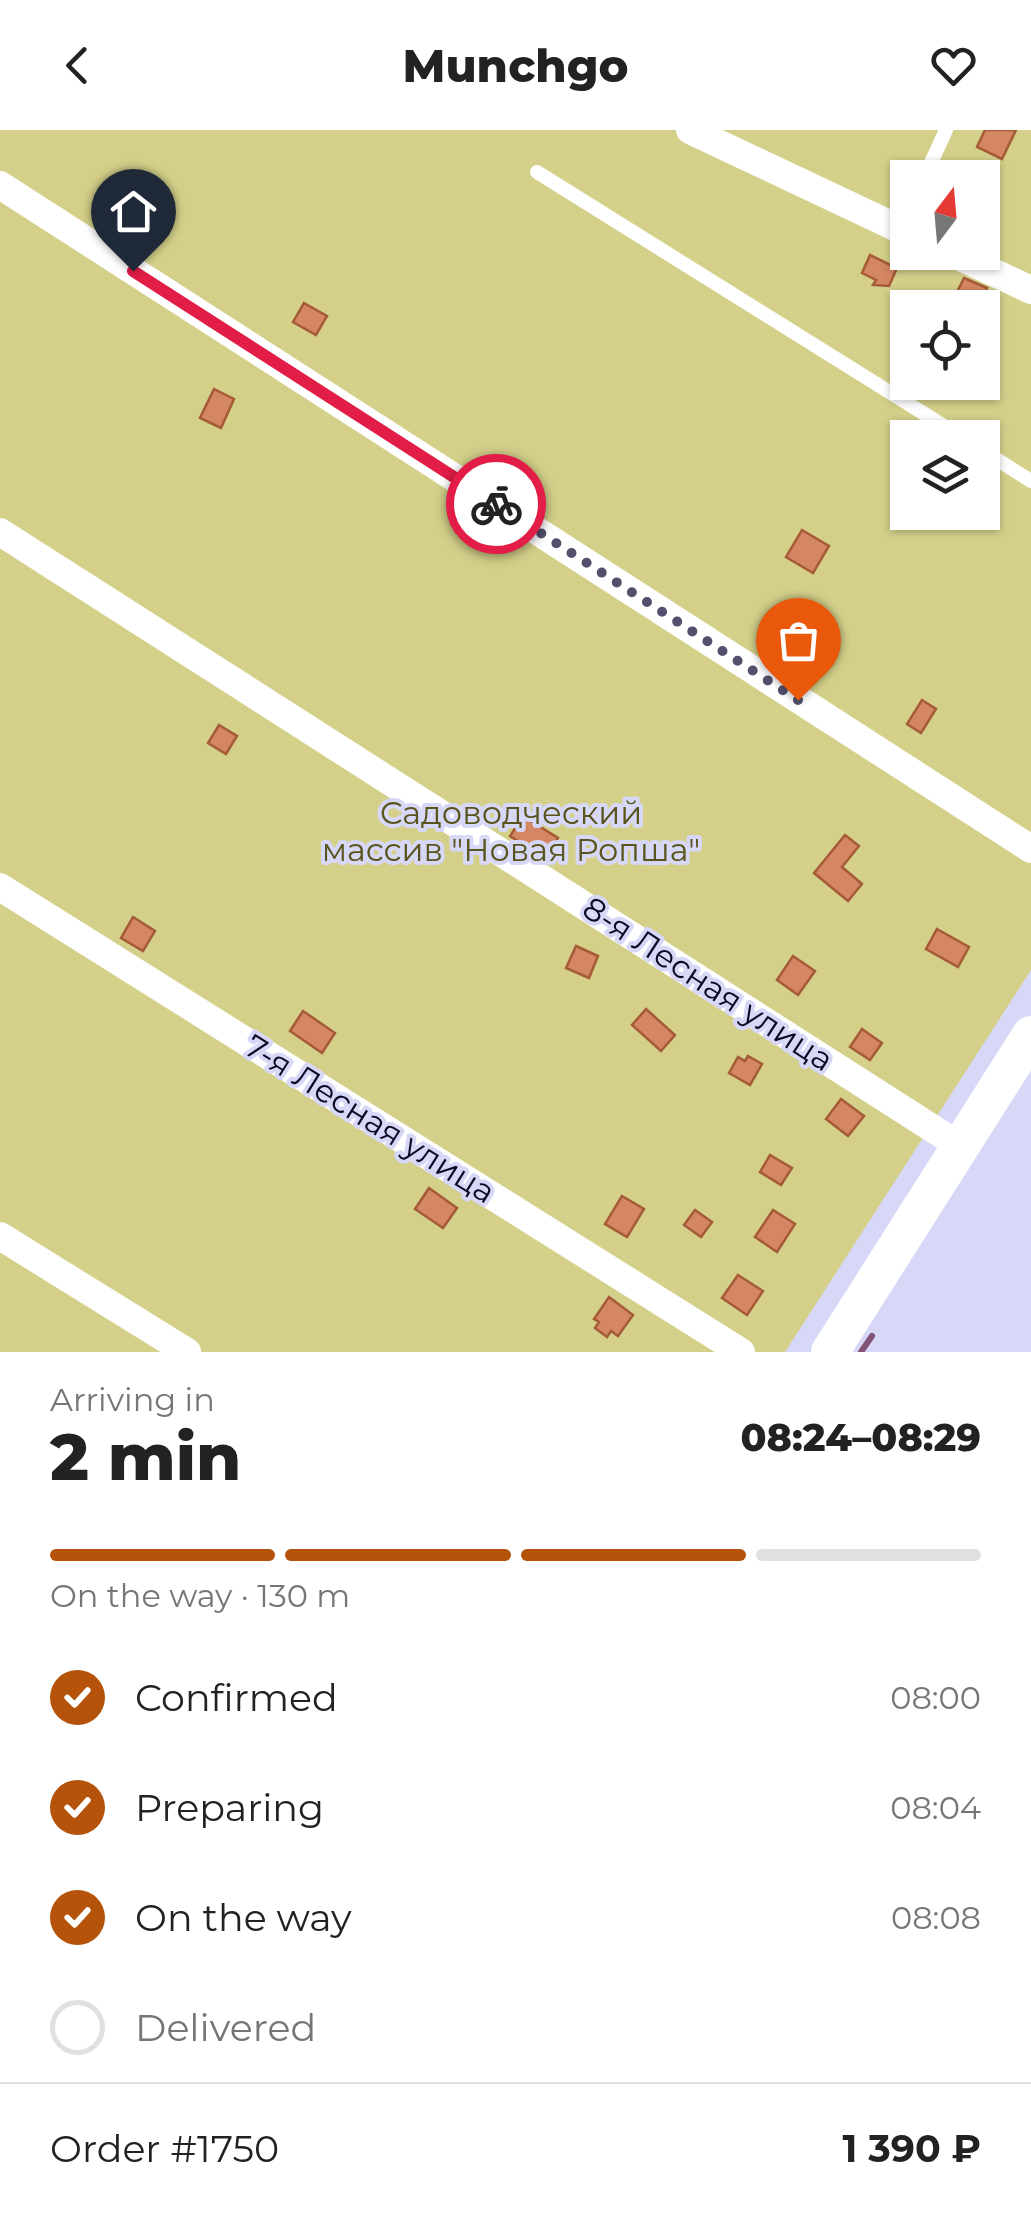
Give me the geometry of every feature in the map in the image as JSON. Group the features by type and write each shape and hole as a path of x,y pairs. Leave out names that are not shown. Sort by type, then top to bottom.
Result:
{"main road":[{"path":"830,1352 1031,1035"}],"street":[{"path":"690,130 890,218"},
{"path":"0,185 1031,850"},
{"path":"988,270 1031,290"},
{"name":"8-я Лесная улица","path":"0,532 960,1146"},
{"name":"7-я Лесная улица","path":"0,887 740,1352"},
{"path":"0,1236 187,1352"}],"lane":[{"path":"932,160 946,130"},
{"path":"537,172 934,420"},
{"path":"1000,461 1031,481"}],"green space":[{"name":"Садоводческий массив \"Новая Ропша\"","path":"0,130 1031,130 1031,970 785,1352 0,1352"}],"building":[{"path":"985,130 1016,130 1002,159 977,147"},
{"path":"870,255 890,265 890,270 896,270 889,286 873,285 876,280 862,273"},
{"path":"964,278 987,288 986,290 958,290"},
{"path":"304,303 327,316 316,335 293,322"},
{"path":"214,389 234,399 221,428 200,418"},
{"path":"802,530 829,546 813,573 786,557"},
{"path":"922,700 936,709 921,733 907,724"},
{"path":"219,725 237,736 226,754 208,743"},
{"path":"523,816 558,838 545,858 510,836"},
{"path":"845,835 859,846 842,867 862,884 848,901 814,873"},
{"path":"133,917 155,931 143,951 121,938"},
{"path":"937,929 969,947 958,967 926,949"},
{"path":"576,946 598,956 589,978 566,968"},
{"path":"793,956 815,971 798,995 777,980"},
{"path":"646,1009 675,1035 661,1051 632,1025"},
{"path":"303,1011 335,1033 322,1053 290,1031"},
{"path":"862,1029 882,1043 870,1060 850,1047"},
{"path":"748,1056 762,1064 750,1085 729,1073 738,1057 745,1061"},
{"path":"841,1099 864,1116 848,1136 826,1119"},
{"path":"770,1155 792,1168 781,1185 760,1172"},
{"path":"429,1188 457,1208 443,1228 415,1209"},
{"path":"622,1196 644,1209 627,1237 605,1224"},
{"path":"695,1210 712,1222 701,1237 684,1225"},
{"path":"773,1210 795,1224 777,1252 755,1237"},
{"path":"738,1275 763,1291 747,1315 722,1298"},
{"path":"609,1297 633,1315 618,1336 611,1331 607,1337 595,1328 599,1322 594,1319"}],"waterway":[{"path":"861,1352 872,1336"}],"way so far":[{"path":"496,504 798,700"}],"route":[{"path":"133,271 496,504"}]}
